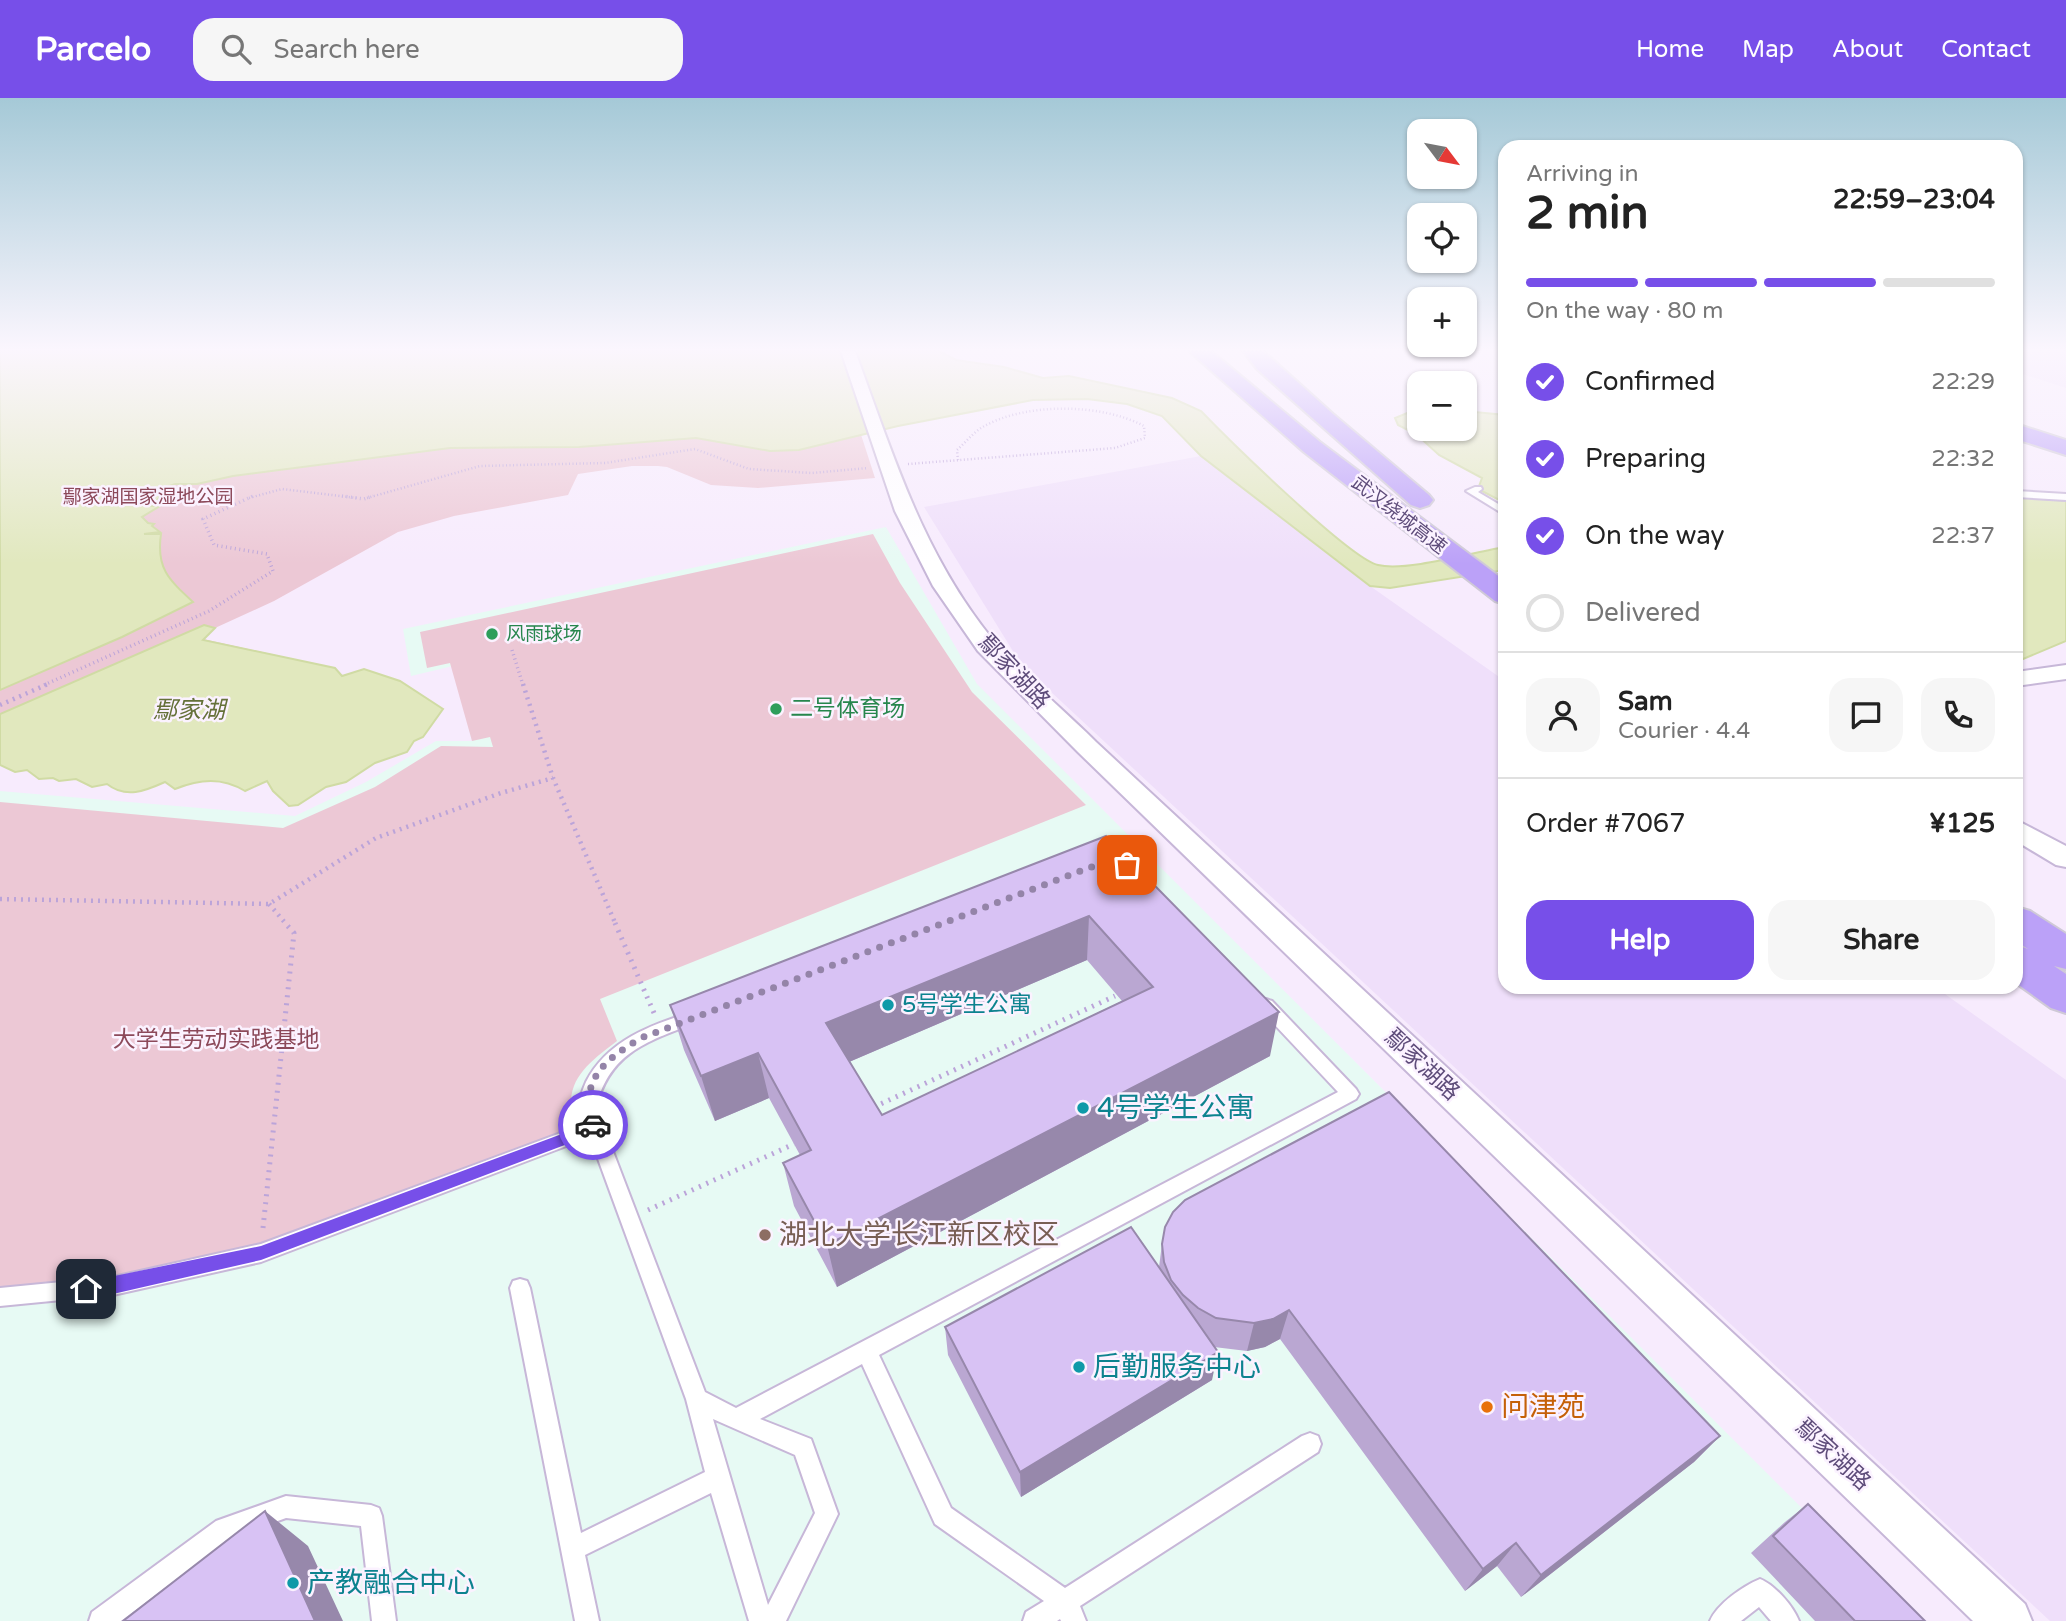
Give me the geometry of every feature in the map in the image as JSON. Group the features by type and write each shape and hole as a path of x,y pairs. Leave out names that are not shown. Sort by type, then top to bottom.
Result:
{"highway":[{"name":"武汉绕城高速","path":"1283,422 1498,590"},
{"name":"武汉绕城高速","path":"1312,422 1498,562"},
{"path":"1329,422 1461,535"},
{"path":"2023,427 2066,442"},
{"path":"2023,433 2066,448"},
{"path":"2023,925 2066,954"},
{"path":"2023,966 2066,996"}],"street":[{"name":"鄢家湖路","path":"874,422 904,510 927,559 949,596 986,646 1087,747 2008,1621"},
{"path":"2023,678 2066,672"},
{"path":"2023,833 2066,858"}],"lane":[{"path":"1478,489 1471,491 1498,508"},
{"path":"2023,494 2066,497"},
{"path":"736,1420 867,1353 1350,1094 1250,988"},
{"path":"713,1010 661,1030 621,1050 601,1067 590,1086 587,1107 697,1399 761,1621"},
{"path":"0,1297 113,1286 261,1253 594,1128"},
{"path":"520,1288 587,1621"},
{"path":"867,1353 943,1516 1069,1611"},
{"path":"697,1399 736,1420 803,1447 827,1514 773,1621"},
{"path":"1034,1621 1069,1611 1310,1444"},
{"path":"573,1549 718,1478"},
{"path":"101,1621 224,1529 286,1507 371,1516 384,1621"},
{"path":"1722,1621 1760,1591 1787,1621"}],"path":[{"path":"958,460 957,450 984,426 999,422"},
{"path":"0,705 209,611 273,571 267,554 214,545 202,519 256,495 282,489 364,499 481,466 605,463 695,449 749,468 812,473 890,467 1130,446 1145,438 1143,426 1138,422"},
{"path":"512,650 553,778 661,1030"},
{"path":"0,899 269,904 376,838 501,793 553,778"},
{"path":"261,1253 294,933 269,904"},
{"path":"861,1113 1115,996"},
{"path":"628,1219 794,1144"}],"shaded area":[{"path":"1201,456 1370,586 1498,676 1498,994 1945,994 2066,1080 2066,1621 2050,1621 1021,664 924,507"},
{"name":"湖北大学长江新区校区","path":"886,527 977,684 1915,1621 0,1621 0,791 295,816 366,782 436,741 472,741 453,666 411,676 403,629"}],"green space":[{"name":"鄢家湖国家湿地公园","path":"0,422 857,422 875,478 758,488 711,485 658,466 632,466 578,474 568,495 454,516 398,532 274,601 215,628 203,639 335,668 342,676 364,669 400,681 443,709 423,737 414,741 407,752 375,763 346,782 326,787 298,805 289,806 273,791 267,781 245,791 211,781 175,789 165,782 143,791 128,792 114,789 107,784 92,787 76,779 39,779 27,770 15,772 0,765"},
{"name":"大学生劳动实践基地","path":"873,534 900,583 972,692 1086,805 600,999 617,1041 593,1060 577,1080 571,1103 576,1134 261,1253 0,1297 0,802 283,828 375,787 441,746 493,747 490,737 472,741 450,663 427,668 420,632"}],"water":[{"path":"0,422 918,422 799,450 770,451 696,438 579,447 450,448 233,476 197,484 175,484 155,491 163,494 151,506 160,506 142,517 148,523 154,524 152,526 160,532 144,534 161,534 162,564 171,579 193,602 122,637 0,690"},
{"path":"1168,422 1212,422 1317,521 1363,558 1378,565 1422,564 1498,548 1498,571 1390,588 1370,586 1201,456"},
{"path":"1397,422 1407,422 1407,430 1398,425"},
{"path":"1477,422 1498,422 1498,499 1478,489 1482,478 1439,455 1424,441 1477,441"},
{"path":"2023,498 2066,501 2066,641 2023,659"},
{"name":"鄢家湖","path":"204,625 215,628 203,640 335,668 342,676 364,669 400,681 443,709 423,737 414,741 407,752 375,763 346,782 326,787 298,805 289,806 273,791 267,781 245,791 228,783 211,781 175,789 165,782 143,791 128,792 114,789 107,784 92,787 76,779 39,779 27,770 15,772 0,765 0,714"}],"building":[{"path":"1106,836 1279,1012 827,1245 783,1163 811,1150 758,1053 701,1076 670,1005","holes":["1089,916 1153,987 882,1115 826,1023"]},
{"name":"问津苑","path":"1389,1092 1720,1436 1541,1575 1516,1543 1483,1569 1289,1310 1273,1319 1254,1323 1216,1318 1183,1295 1171,1280 1164,1262 1162,1244 1165,1227 1173,1212 1185,1200"},
{"name":"后勤服务中心","path":"1131,1227 1218,1352 1020,1472 945,1327"},
{"path":"1808,1504 1925,1621 1855,1621 1773,1536"},
{"path":"265,1511 315,1621 123,1621"}],"way so far":[{"path":"593,1125 587,1107 590,1086 601,1067 641,1038 1091,867 1113,863 1127,865"}],"place":[{"name":"风雨球场","path":"492,634"},
{"name":"二号体育场","path":"776,709"},
{"name":"5号学生公寓","path":"888,1005"},
{"name":"4号学生公寓","path":"1083,1108"},
{"name":"湖北大学长江新区校区","path":"765,1235"},
{"name":"后勤服务中心","path":"1079,1367"},
{"name":"问津苑","path":"1487,1407"},
{"name":"产教融合中心","path":"293,1583"}],"route":[{"path":"86,1289 187,1271 261,1253 594,1128 593,1125"}]}
